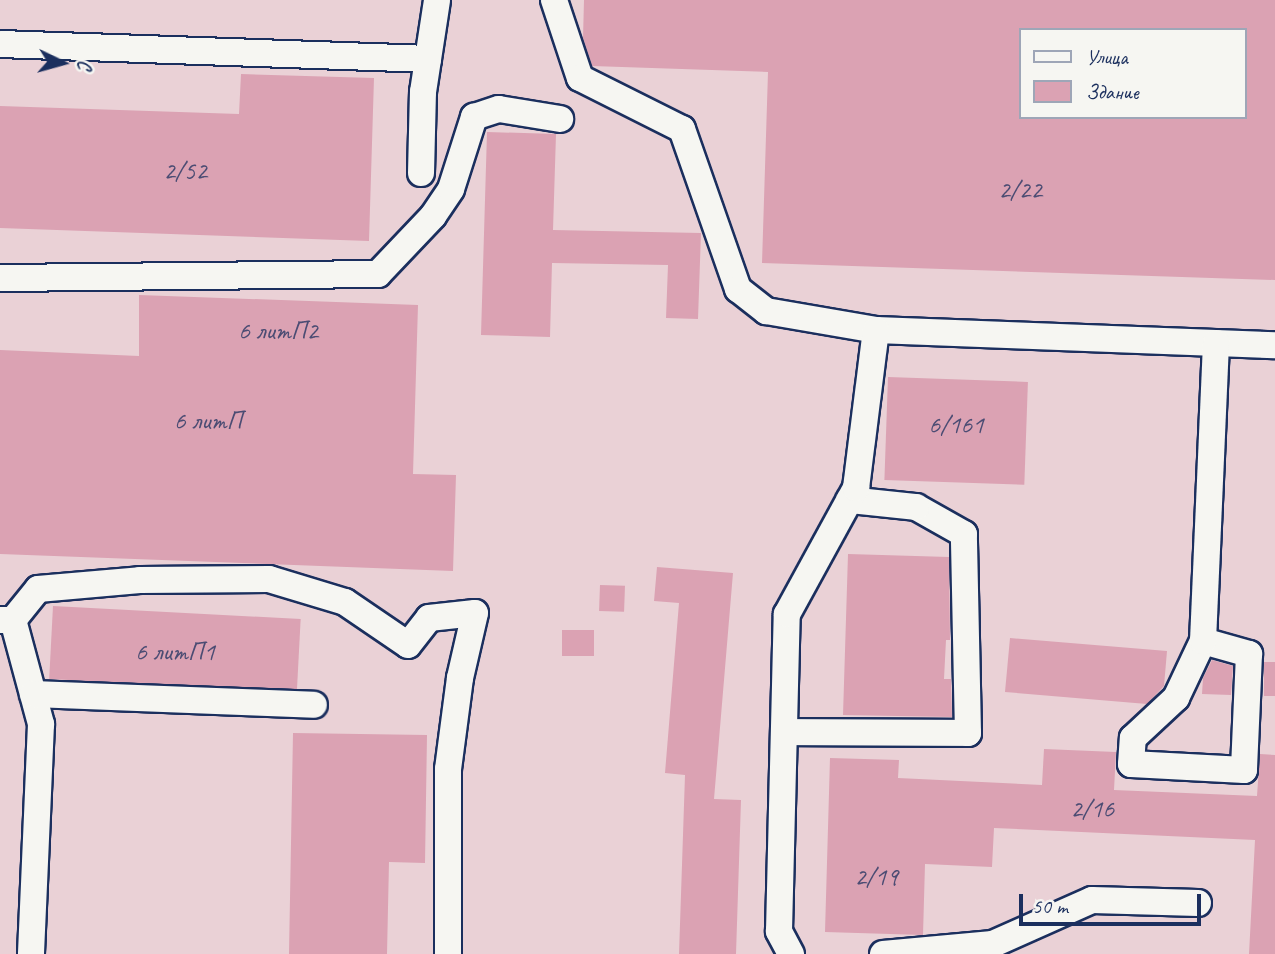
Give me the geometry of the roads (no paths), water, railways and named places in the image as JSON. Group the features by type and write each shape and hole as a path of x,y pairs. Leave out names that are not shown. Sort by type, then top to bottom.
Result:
{"lane":[{"path":"421,173 428,59 437,0"},
{"path":"554,0 580,78 682,129 738,289 766,311 876,330 1275,345"},
{"path":"0,44 428,59"},
{"path":"0,278 378,274 433,216 452,189 474,117 499,109 560,119"},
{"path":"788,953 779,931 787,614 856,488 876,330"},
{"path":"1202,641 1249,654 1244,770 1131,764 1133,738 1176,698 1202,641 1216,343"},
{"path":"784,732 968,733 964,534 916,506 849,500"},
{"path":"31,954 41,724 6,620 38,589 140,580 269,579 345,602 408,645 429,618 475,613 460,678 448,769 447,954"},
{"path":"33,694 314,705"},
{"path":"883,954 993,944 1092,900 1198,903"}]}
